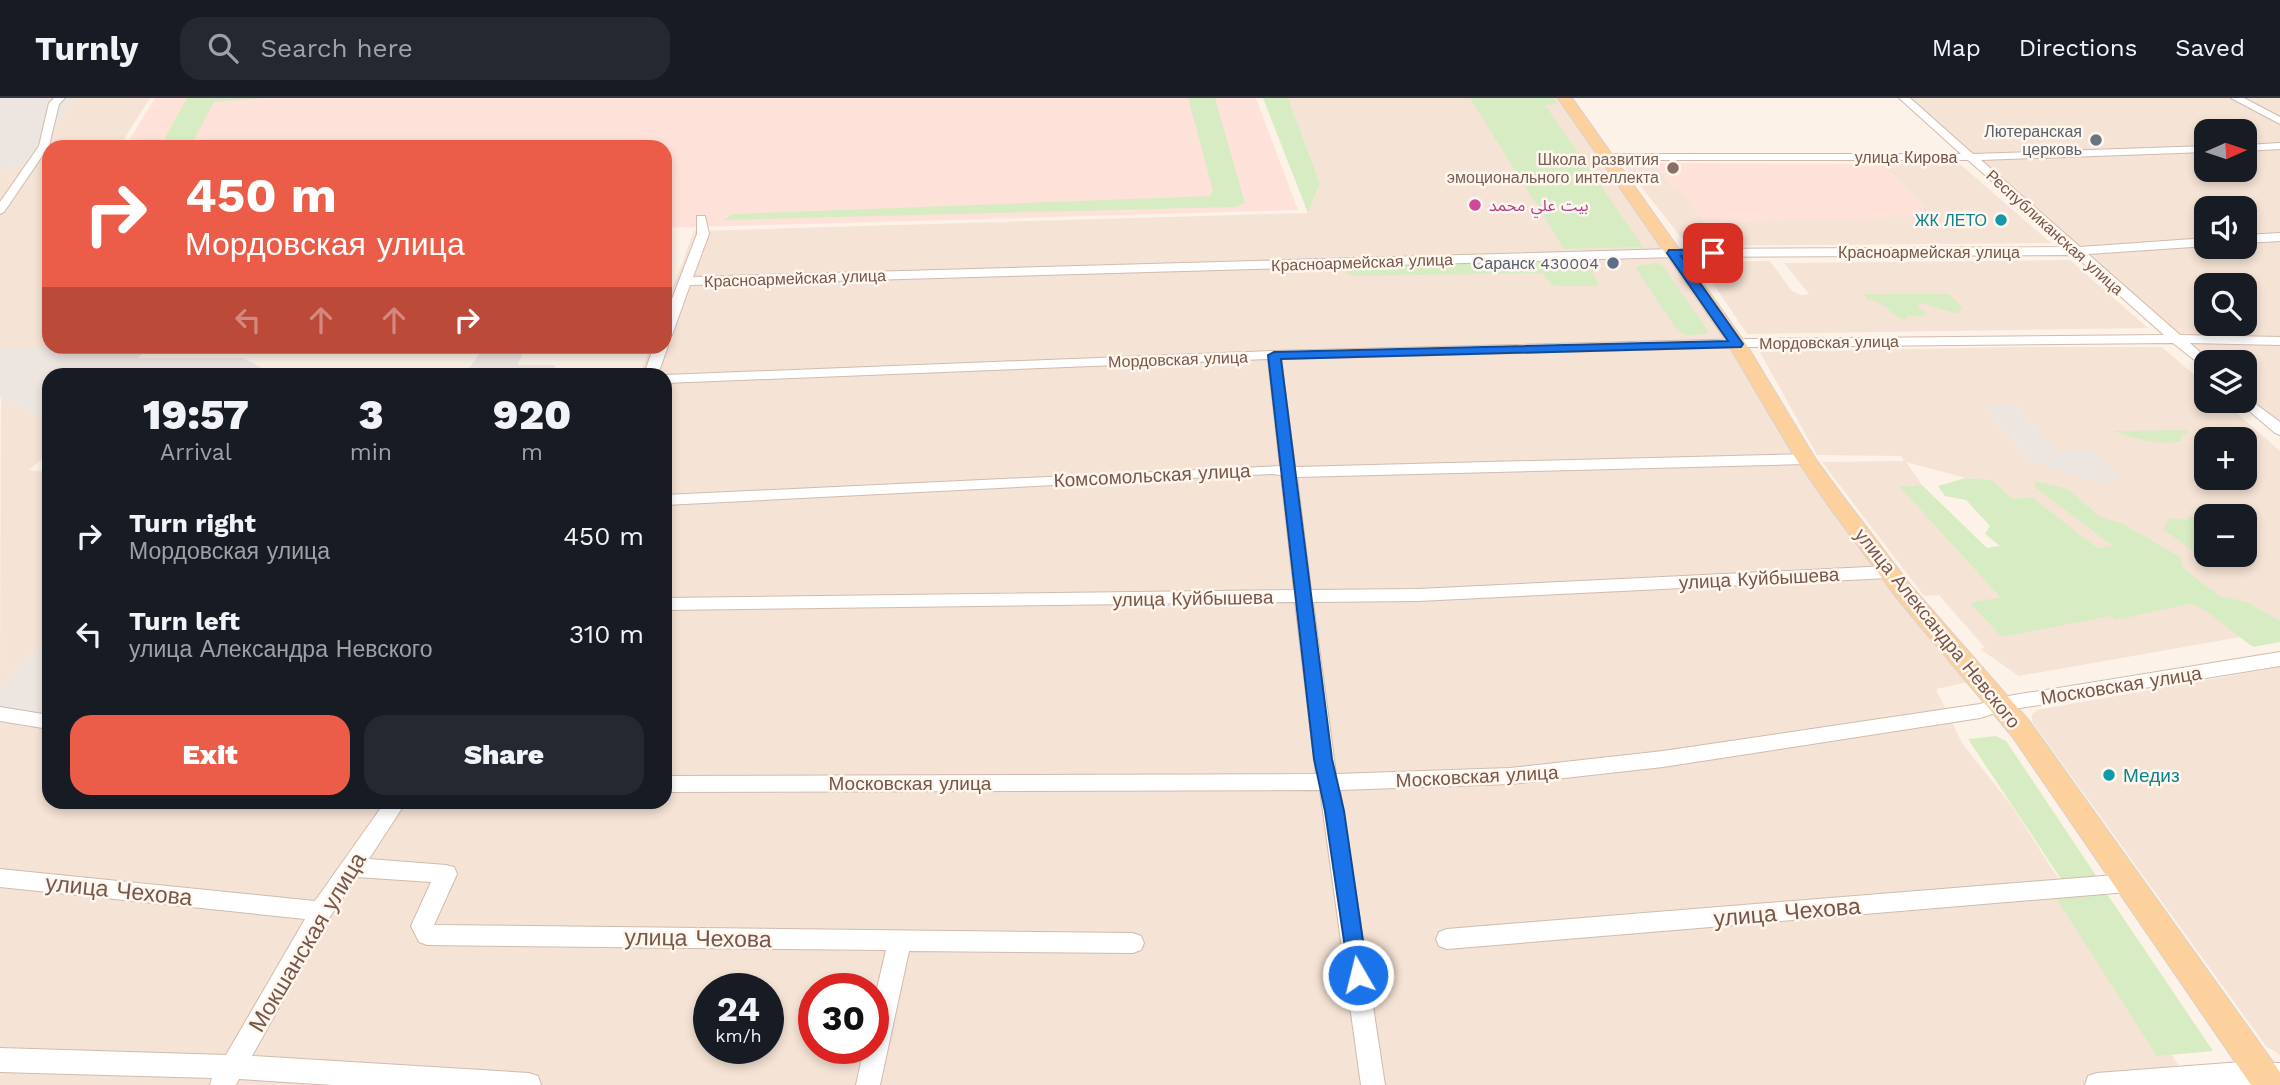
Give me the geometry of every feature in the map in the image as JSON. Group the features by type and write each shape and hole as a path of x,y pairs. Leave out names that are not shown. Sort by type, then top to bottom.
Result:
{"main road":[{"name":"улица Александра Невского","path":"1564,98 1737,344 1806,459 1888,572 2002,704 2128,883 2271,1078"}],"street":[{"path":"45,140 54,103 60,98"},
{"name":"Республиканская улица","path":"1904,98 2194,355"},
{"path":"2236,98 2280,121"},
{"path":"2258,147 2280,146"},
{"path":"0,210 42,149"},
{"name":"улица Кирова","path":"1605,157 1970,157 2194,149"},
{"path":"672,316 703,234 701,219"},
{"path":"2257,238 2280,237"},
{"name":"Красноармейская улица","path":"685,281 1673,253 2075,251 2194,243"},
{"name":"Мордовская улица","path":"672,379 1274,355 1737,344 2176,339 2280,341"},
{"path":"1274,355 1328,782 1335,811 1373,1085"},
{"path":"2257,410 2280,430"},
{"name":"Комсомольская улица","path":"672,500 1272,468 1289,472 1806,459"},
{"name":"улица Куйбышева","path":"672,604 1418,595 1888,572"},
{"name":"Московская улица","path":"672,784 1328,782 1510,776 1611,766 1980,711 2002,704 2280,659"},
{"path":"0,714 42,721"},
{"name":"Мокшанская улица","path":"228,1076 321,911 391,809"},
{"name":"улица Чехова","path":"349,867 446,874 422,926 427,935 1133,943"},
{"name":"улица Чехова","path":"0,878 321,911"},
{"name":"улица Чехова","path":"1447,939 2128,883"},
{"path":"868,1085 899,942"},
{"path":"0,1060 228,1076 529,1085"},
{"path":"2097,1085 2241,1074 2271,1078"}],"shaded area":[{"path":"0,98 74,98 56,126 51,140 42,140 40,161 0,171"},
{"path":"74,98 150,98 123,140 51,140 56,126"},
{"path":"155,98 1256,98 1298,210 672,228 672,140 129,140"},
{"path":"1288,98 1563,98 1724,337 1799,466 1881,576 1969,682 1936,689 1962,743 2011,805 2191,1085 0,1085 0,711 42,719 42,809 672,809 672,368 642,368 648,354 672,354 672,289 694,231 1308,213 1320,183"},
{"path":"1908,98 2280,98 2280,234 2257,236 2257,196 2194,196 2194,240 2086,248 2075,245"},
{"path":"42,158 42,347 0,347 0,171 40,161"},
{"path":"1654,163 1674,189 1680,189 1706,223 1930,215 1881,164 1960,164 2051,243 1688,246 1623,164"},
{"path":"1654,163 1881,164 1928,210 1930,216 1706,223 1680,189 1674,189"},
{"path":"2280,239 2280,338 2213,336 2257,336 2257,273 2194,273 2194,335 2180,335 2090,258 2094,253 2194,245 2194,259 2257,259 2257,241"},
{"path":"2070,260 2148,328 1747,334 1699,262 1770,261 1792,291 1801,295 1809,294 1784,263"},
{"path":"2189,344 2280,344 2280,423 2257,403 2257,350 2196,350"},
{"path":"0,347 42,347 42,354 243,358 262,368 42,368 42,416 0,398"},
{"path":"2162,347 2194,375 2194,413 2237,413 2253,427 2194,427 2194,490 2257,490 2257,431 2280,451 2280,630 2019,676 1980,649 1985,648 1939,595 1924,596 1822,462 1904,461 1901,456 1817,455 1760,352","holes":["1984,406 2016,406 2059,453 2095,452 2030,461","1906,462 1966,478 1991,480 2014,499 2032,497 2097,549 2115,620 2110,616 1971,603 2000,597 1900,486 1922,485"]},
{"path":"479,354 523,354 517,365 556,365 554,368 469,368"},
{"path":"1,398 42,416 42,458 29,470 42,471 42,643 0,688"},
{"path":"1983,405 2016,406 2059,452 2095,452 2122,481 2093,481 2030,461"},
{"path":"42,643 42,719 0,711 0,688"},
{"path":"2280,667 2280,1055 2266,1046 2038,730 2032,721 2032,714 2037,710"}],"green space":[{"path":"187,98 265,98 214,102 194,140 164,140"},
{"path":"1188,98 1215,98 1245,203 1235,207 724,220 733,214 1209,196 1213,191"},
{"path":"1263,98 1288,98 1320,183 1308,213"},
{"path":"1470,98 1554,98 1558,104 1545,105 1643,247 1564,249"},
{"path":"1575,259 1586,262 1599,284 1597,286 1557,286 1551,284 1542,273 1357,276 1347,274 1345,267"},
{"path":"1656,263 1663,266 1707,333 1687,336 1677,330 1635,267"},
{"path":"1865,294 1949,294 1962,307 1958,313 1954,313 1920,303 1918,307 1927,313 1921,317 1909,315 1905,320 1879,303 1867,299"},
{"path":"2186,430 2190,433 2182,435 2181,441 2164,443 2114,431"},
{"path":"1966,478 1991,480 2014,499 2032,497 2097,548 2113,546 2036,488 2035,481 2068,489 2100,517 2121,523 2180,557 2183,568 2219,596 2247,602 2280,621 2280,642 2253,647 2202,608 2189,604 2115,620 2110,616 2002,637 1970,603 2000,597 1899,486 1922,485 1987,548 2000,546 1985,534 1990,526 1966,500 1945,496 1938,486"},
{"path":"2189,516 2194,517 2194,551 2163,529 2170,518 2186,520"},
{"path":"1996,736 2006,741 2097,877 2063,882 1968,739"},
{"path":"2107,894 2213,1051 2157,1056 2056,898"}],"place":[{"name":"Лютеранская церковь","path":"2096,140"},
{"name":"Школа развития эмоционального интеллекта","path":"1673,168"},
{"name":"بيت علي محمد","path":"1475,205"},
{"name":"ЖК ЛЕТО","path":"2001,220"},
{"name":"Саранск 430004","path":"1613,263"},
{"name":"Медиз","path":"2109,775"}],"route":[{"path":"1358,975 1335,811 1323,759 1274,355 1737,344 1673,253 1713,253"}]}
